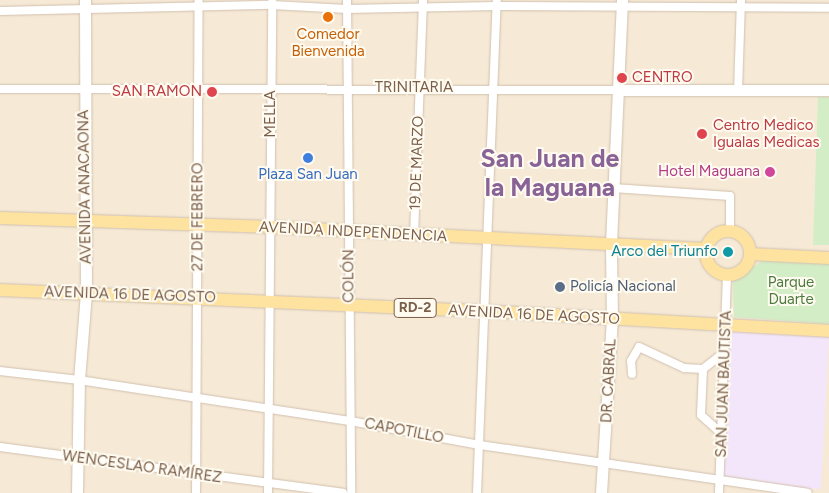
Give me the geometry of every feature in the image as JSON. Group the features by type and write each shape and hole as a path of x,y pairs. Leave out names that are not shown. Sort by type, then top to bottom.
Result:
{"main road":[{"name":"AVENIDA INDEPENDENCIA","path":"0,218 272,227 349,233 611,243 706,249"},
{"path":"730,232 746,242 750,254 740,272 727,275 720,274 708,264 706,249 718,234 730,232"},
{"path":"750,254 829,258"},
{"name":"AVENIDA 16 DE AGOSTO","path":"0,290 197,297 349,306 485,311 829,331"}],"street":[{"name":"COLÓN","path":"347,0 351,493"},
{"path":"0,11 85,5 199,3 272,3 347,9 423,4 496,3 741,3 829,8"},
{"name":"27 DE FEBRERO","path":"196,493 199,3"},
{"name":"MELLA","path":"270,301 272,227 272,3"},
{"path":"477,493 496,3"},
{"name":"DR. CABRAL","path":"601,493 612,319 611,243 622,3"},
{"path":"738,90 741,3"},
{"name":"19 DE MARZO","path":"414,236 423,4"},
{"name":"AVENIDA ANACAONA","path":"77,493 79,380 86,293 83,90 85,5"},
{"name":"TRINITARIA","path":"0,89 271,90 492,87 617,90 829,90"},
{"path":"613,188 730,196 730,232"},
{"name":"SAN JUAN BAUTISTA","path":"719,493 727,275"},
{"path":"268,493 270,301"},
{"path":"632,374 631,361 639,347 677,366 703,368 725,352"},
{"path":"703,368 702,415 722,434"},
{"name":"CAPOTILLO","path":"0,371 79,380 196,400 350,421 480,445 604,462 720,482 808,493"},
{"name":"WENCESLAO RAMÍREZ","path":"0,447 196,475 344,493"}],"shaded area":[{"path":"0,0 829,0 829,493 0,493"},
{"path":"731,331 829,336 821,489 723,484"}],"green space":[{"path":"818,97 829,97 829,245 813,245"},
{"name":"Parque Duarte","path":"766,258 829,262 829,324 734,317 733,281"}],"place":[{"name":"Comedor Bienvenida","path":"328,17"},
{"name":"CENTRO","path":"622,78"},
{"name":"SAN RAMON","path":"212,92"},
{"name":"Centro Medico Igualas Medicas","path":"702,134"},
{"name":"Plaza San Juan","path":"308,158"},
{"name":"Hotel Maguana","path":"770,172"},
{"name":"Arco del Triunfo","path":"728,252"},
{"name":"Policía Nacional","path":"560,287"}],"district":[{"name":"San Juan de la Maguana","path":"550,174"}]}
